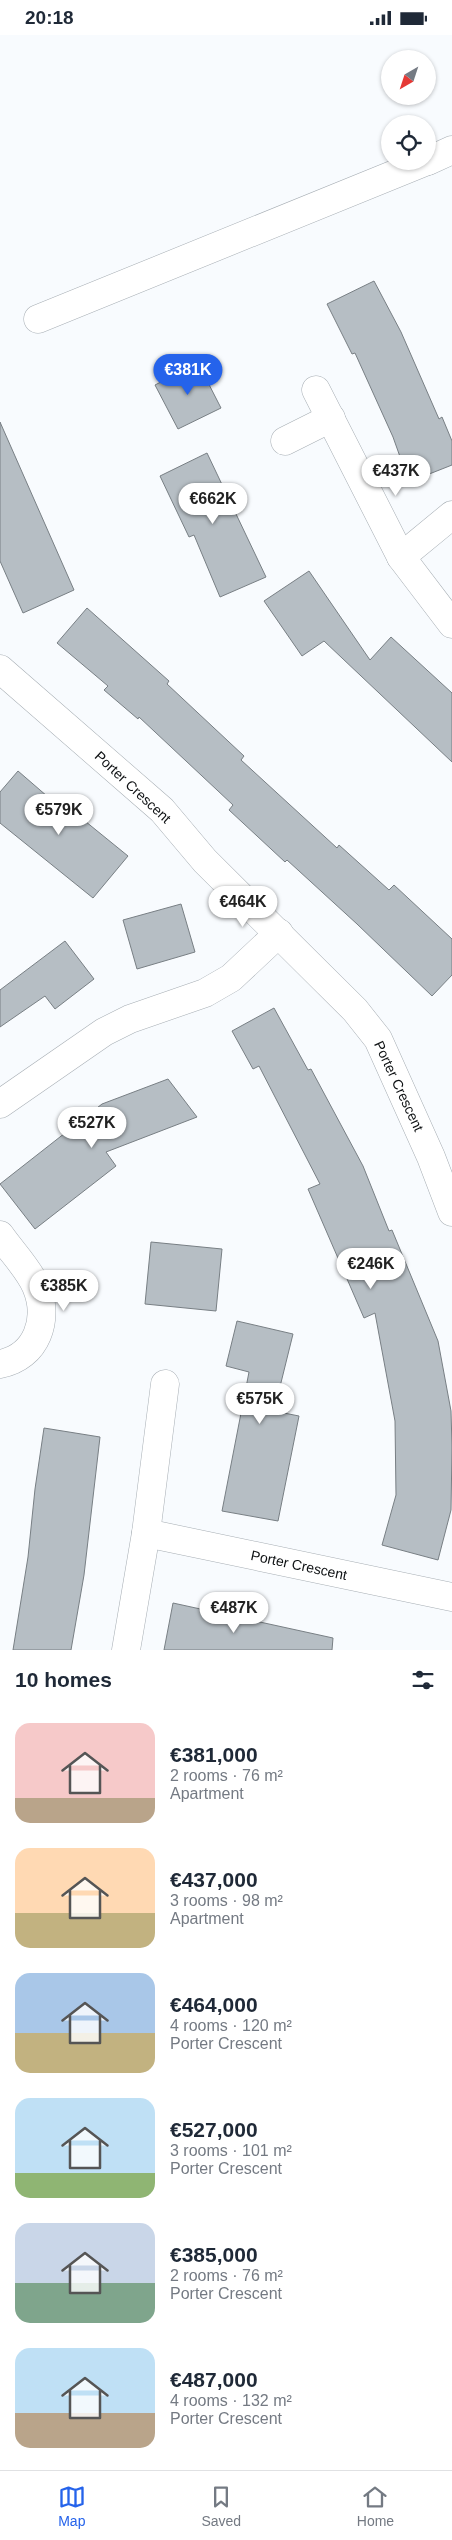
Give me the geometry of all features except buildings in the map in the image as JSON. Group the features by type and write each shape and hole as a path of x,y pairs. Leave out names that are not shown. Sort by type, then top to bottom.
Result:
{"street":[{"path":"436,157 452,150"},
{"path":"38,319 405,170"},
{"path":"316,390 401,557 452,624"},
{"path":"284,441 331,418"},
{"path":"401,557 452,515"},
{"name":"Porter Crescent","path":"0,669 162,810 205,861 355,1010 378,1039 432,1157 452,1213"},
{"path":"0,1104 104,1032 130,1019 205,993 231,977 279,933"},
{"path":"0,1235 36,1285 43,1311 40,1331 29,1350 8,1363 0,1364"},
{"path":"126,1650 146,1533 165,1384"},
{"name":"Porter Crescent","path":"146,1533 452,1597"}]}
